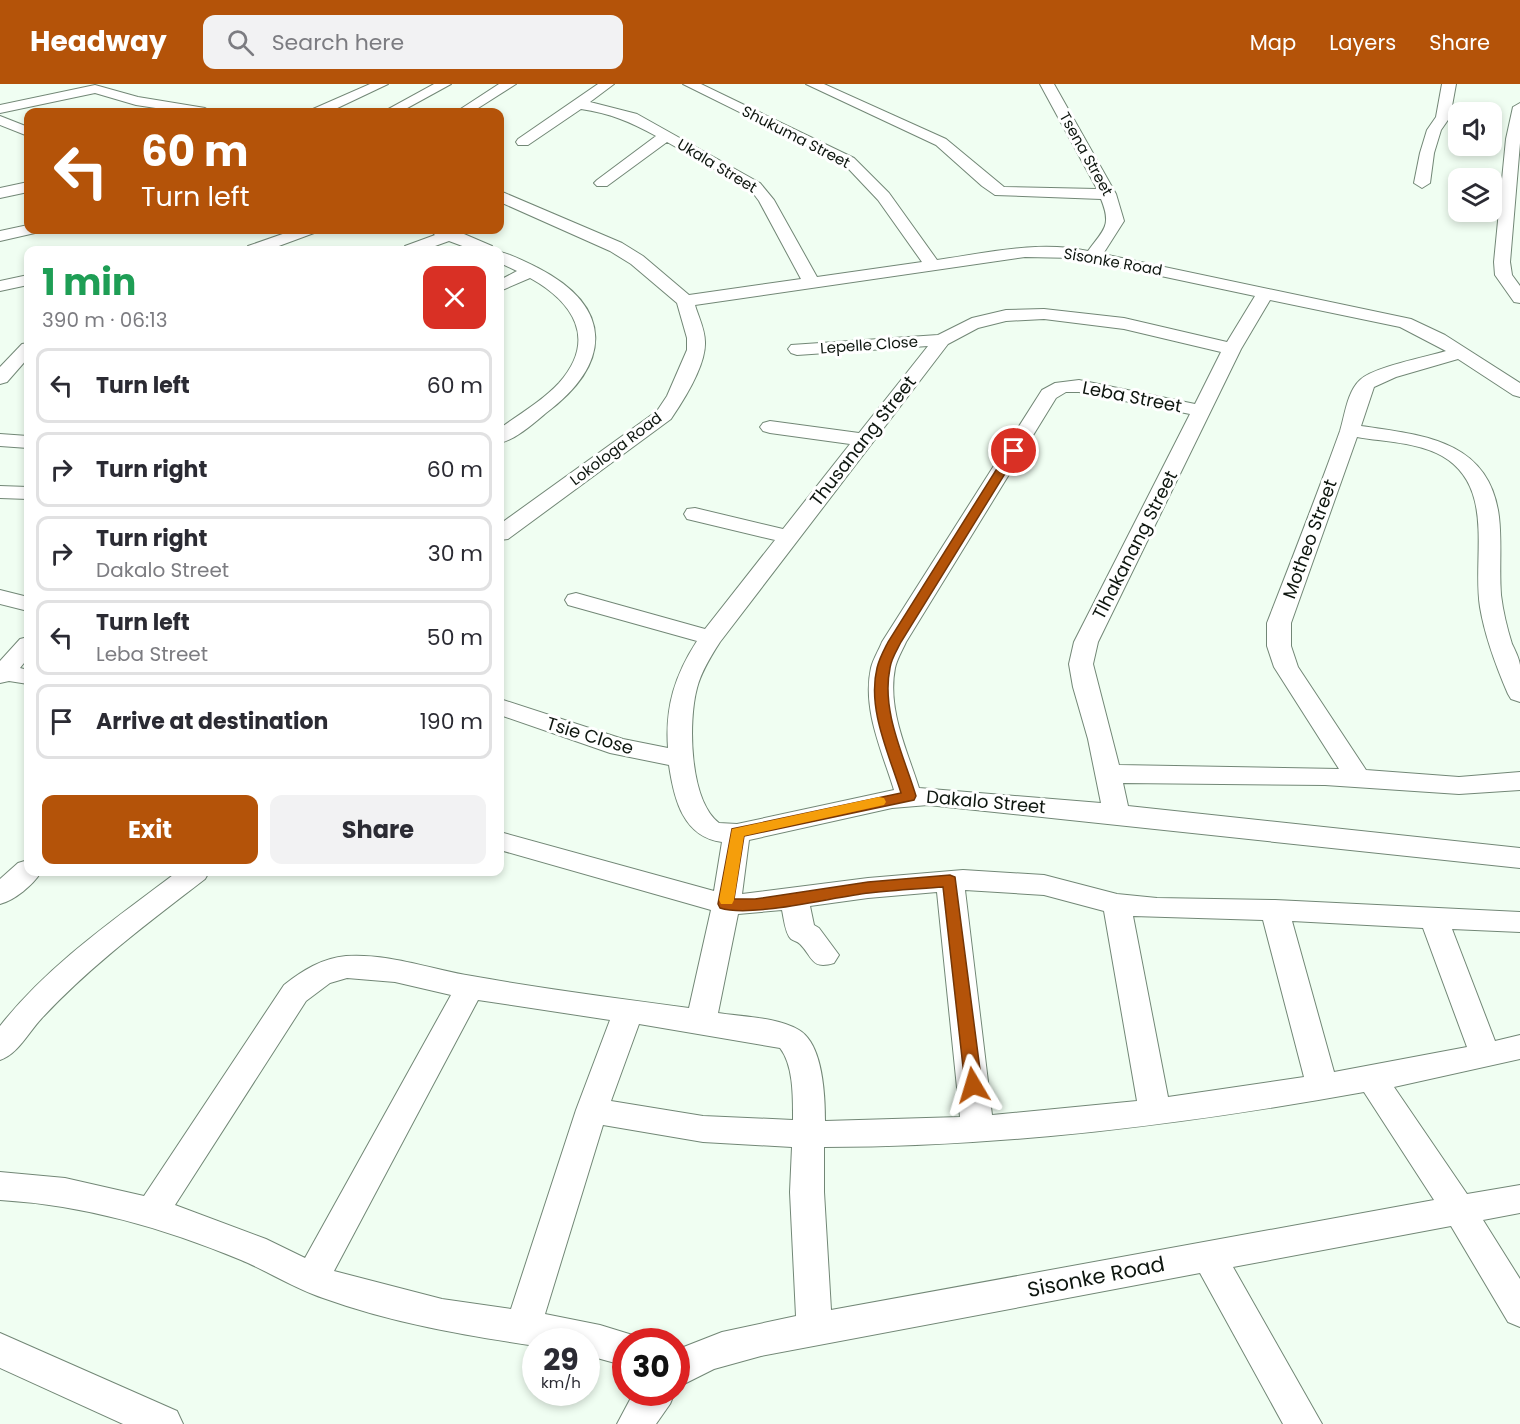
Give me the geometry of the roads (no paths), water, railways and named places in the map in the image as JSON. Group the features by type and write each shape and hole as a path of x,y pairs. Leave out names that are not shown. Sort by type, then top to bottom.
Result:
{"street":[{"path":"327,108 381,84"},
{"path":"398,108 444,84"},
{"path":"470,108 509,84"},
{"path":"523,142 607,84"},
{"name":"Shukuma Street","path":"690,84 849,161 863,172 932,264"},
{"path":"813,84 941,142 961,156 996,190 1020,194 1108,194"},
{"name":"Tsena Street","path":"1047,84 1108,194 1116,214 1116,223 1093,255"},
{"path":"1422,183 1427,153 1434,130 1443,117 1449,84"},
{"path":"0,109 93,86 136,102 177,108"},
{"name":"Ukala Street","path":"578,104 623,113 746,180 760,191 811,282"},
{"path":"1520,107 1502,262 1504,275 1520,298"},
{"path":"0,120 24,130"},
{"path":"602,183 666,136"},
{"path":"0,193 24,188"},
{"path":"504,198 616,247 637,260 685,300"},
{"path":"0,236 24,231"},
{"path":"262,246 296,234"},
{"path":"418,246 440,234"},
{"path":"449,234 477,246"},
{"name":"Sisonke Road","path":"685,300 932,264 1025,252 1059,251 1093,255 1405,323 1431,334 1520,390"},
{"path":"504,259 531,271 571,298 584,319 588,344 577,374 567,386 504,434"},
{"path":"504,283 531,271"},
{"path":"0,286 24,281"},
{"name":"Tlhakanang Street","path":"1116,814 1109,774 1081,664 1086,642 1232,349 1266,292"},
{"name":"Lokologa Road","path":"504,531 664,415 677,396 696,350 696,338 685,300"},
{"name":"Thusanang Street","path":"692,807 681,759 678,723 684,688 698,656 942,340 969,324 995,319 1055,314 1109,321 1232,349"},
{"name":"Lepelle Close","path":"797,349 942,340"},
{"path":"0,378 24,352"},
{"name":"Motheo Street","path":"1358,778 1286,668 1279,646 1279,623 1350,430 1360,393 1367,383 1389,373 1461,353"},
{"name":"Leba Street","path":"909,796 885,719 880,690 884,666 894,642 1049,394 1062,387 1079,386 1202,411"},
{"path":"770,428 864,440"},
{"path":"1350,430 1437,447 1461,460 1479,480 1490,525 1488,575 1492,607 1507,662 1520,694"},
{"path":"0,440 24,442"},
{"path":"0,492 24,493"},
{"path":"694,514 788,537"},
{"path":"0,597 24,603"},
{"path":"576,600 711,638"},
{"path":"1,674 24,648"},
{"path":"1,674 24,677"},
{"name":"Tsie Close","path":"504,708 619,747 681,759"},
{"path":"1109,774 1358,778 1445,784 1492,784 1520,781"},
{"name":"Dakalo Street","path":"692,807 708,829 720,833 737,833 909,796 957,798 1520,858"},
{"path":"701,1021 726,904 737,833"},
{"path":"504,842 726,904 794,900 868,888 950,881 1044,885 1117,904 1158,908 1275,910 1520,922"},
{"path":"0,894 24,873"},
{"path":"0,1048 18,1023 70,971 190,876"},
{"path":"950,881 978,1131"},
{"path":"794,900 801,931 809,935 824,956"},
{"path":"1117,904 1155,1112"},
{"path":"1275,910 1323,1088"},
{"path":"1434,919 1485,1055"},
{"path":"152,1212 296,993 311,979 328,971 345,967 370,967 470,988 701,1021 781,1035 797,1046 804,1061 809,1099 807,1192 813,1329"},
{"path":"312,1278 470,988"},
{"path":"0,1186 59,1191 152,1212 256,1251 312,1278 417,1310 523,1328 592,1110 628,1012"},
{"path":"592,1110 658,1124 706,1130 808,1134 978,1131 1155,1112 1323,1088 1520,1047"},
{"path":"1372,1079 1460,1212 1520,1311"},
{"name":"Sisonke Road","path":"690,1367 735,1346 813,1329 1460,1212 1520,1199"},
{"path":"1208,1256 1303,1424"},
{"path":"0,1350 164,1424"},
{"name":"Sisonke Road","path":"636,1424 646,1406"}]}
